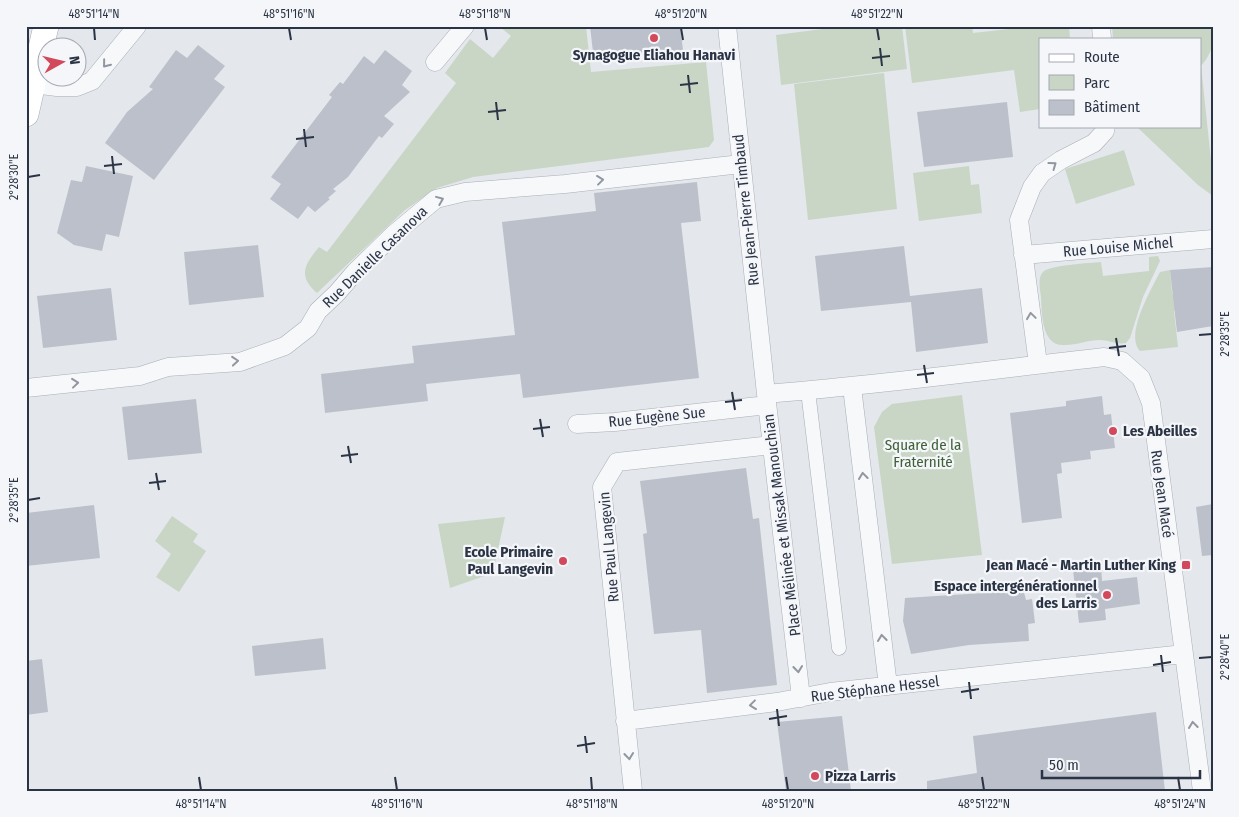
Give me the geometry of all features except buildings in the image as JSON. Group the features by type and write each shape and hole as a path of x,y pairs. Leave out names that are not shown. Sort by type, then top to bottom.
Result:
{"main road":[{"path":"26,114 46,26"}],"street":[{"path":"33,84 77,87 92,81 137,26"},
{"path":"435,62 465,26"},
{"name":"Rue Jean-Pierre Timbaud","path":"727,26 767,400"},
{"path":"1038,364 1019,220 1032,187 1042,173 1061,160 1094,143 1106,128"},
{"name":"Rue Danielle Casanova","path":"26,388 140,376 168,367 240,362 285,346 308,328 318,311 394,234 436,200 465,192 556,185 741,164"},
{"name":"Rue Louise Michel","path":"1023,255 1213,239"},
{"name":"Rue Jean Macé","path":"852,387 1104,356 1122,361 1142,378 1151,403 1202,791"},
{"path":"852,387 888,686"},
{"name":"Place Mélinée et Missak Manouchian","path":"801,698 767,400 808,391 852,387"},
{"path":"808,391 839,648"},
{"name":"Rue Eugène Sue","path":"576,424 615,422 767,400"},
{"name":"Rue Paul Langevin","path":"633,791 602,487 617,462 772,445"},
{"name":"Rue Stéphane Hessel","path":"625,720 801,698 830,692 1184,654"}],"green space":[{"path":"499,26 586,26 591,72 706,62 714,140 709,147 473,177 437,188 405,210 317,293 307,281 305,275 310,259 319,247 327,252 456,83 445,73 470,39 493,58 511,36"},
{"path":"846,26 902,26 907,69 781,85 776,35"},
{"path":"905,26 972,26 973,33 1035,26 1069,26 1070,38 1039,38 1039,109 1020,112 1014,70 912,83"},
{"path":"1112,26 1209,26 1213,42 1208,57 1202,65 1202,38 1113,38"},
{"path":"884,73 897,209 808,220 794,84"},
{"path":"1202,75 1213,179 1213,196 1198,185 1138,128 1202,128"},
{"path":"1124,150 1135,185 1076,204 1065,169"},
{"path":"969,166 971,185 979,184 982,213 919,221 913,173"},
{"path":"1158,256 1160,261 1143,297 1130,338 1126,343 1100,340 1065,345 1051,341 1044,328 1042,312 1040,276 1044,271 1063,266 1101,262 1103,276 1149,271 1149,257"},
{"path":"1170,270 1172,292 1178,310 1174,311 1178,347 1140,351 1136,344 1135,334 1141,312 1160,272"},
{"name":"Square de la Fraternité","path":"962,395 982,555 892,564 874,427 882,412 892,404"},
{"path":"172,516 198,534 193,542 206,551 179,592 156,577 171,554 155,541"},
{"path":"505,517 493,573 450,588 438,524"}],"place":[{"name":"Synagogue Eliahou Hanavi","path":"654,38"},
{"name":"Les Abeilles","path":"1113,431"},
{"name":"Ecole Primaire Paul Langevin","path":"563,561"},
{"name":"Jean Macé - Martin Luther King","path":"1186,565"},
{"name":"Espace intergénérationnel des Larris","path":"1107,595"},
{"name":"Pizza Larris","path":"815,776"}]}
